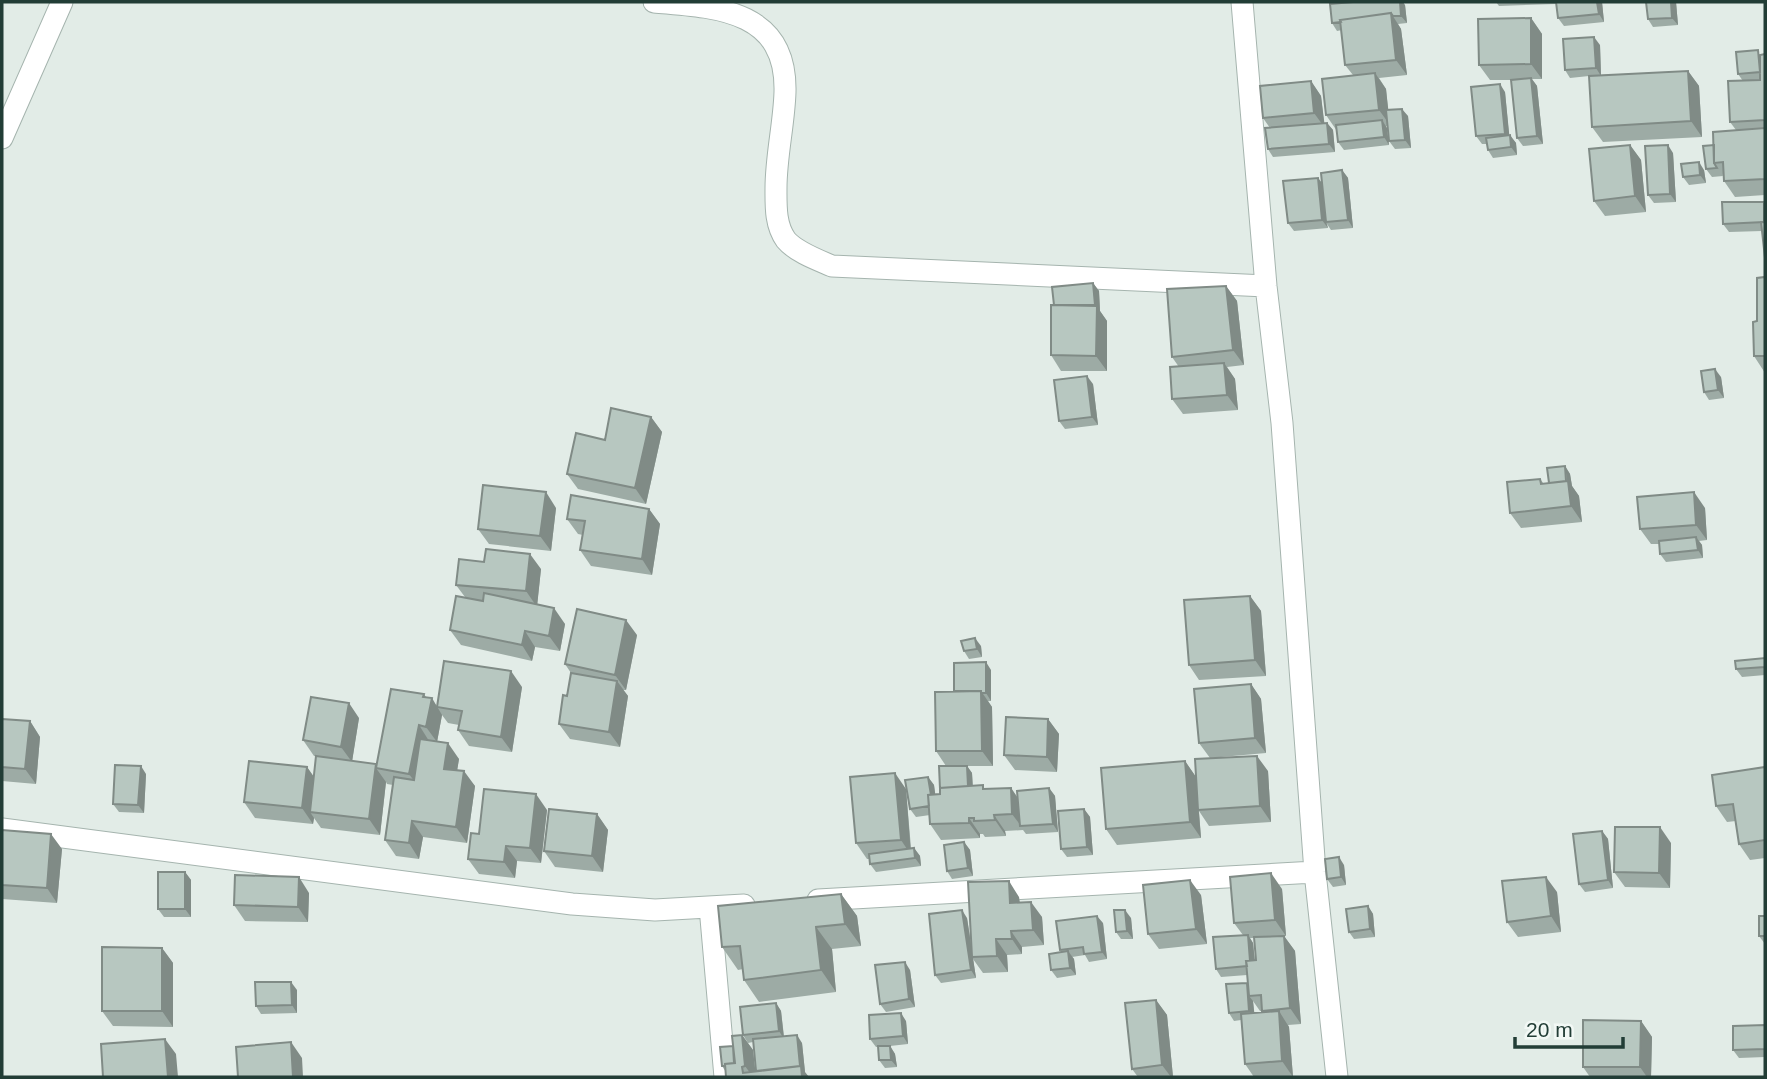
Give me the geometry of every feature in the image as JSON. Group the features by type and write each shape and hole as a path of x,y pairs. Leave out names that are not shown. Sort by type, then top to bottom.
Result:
{"street":[{"path":"2,138 62,2"},
{"path":"654,2 736,13 763,29 782,60 785,90 776,181 776,212 787,241 810,256 832,266 1266,286"},
{"path":"1242,2 1266,286 1282,423 1315,872 1337,1077"},
{"path":"2,829 572,904 656,910 765,903"},
{"path":"793,902 1315,872"},
{"path":"710,907 725,1077"}],"building":[{"path":"1400,2 1401,16 1393,16 1391,13 1332,23 1330,4"},
{"path":"1556,2 1597,2 1599,14 1558,18"},
{"path":"1646,2 1671,2 1672,18 1648,19"},
{"path":"1391,13 1396,60 1345,65 1340,20"},
{"path":"1531,18 1531,64 1479,65 1478,19"},
{"path":"1594,37 1596,68 1565,70 1563,39"},
{"path":"1758,50 1760,72 1738,74 1736,52"},
{"path":"1765,54 1765,120 1730,122 1728,81 1760,80 1760,55"},
{"path":"1688,71 1691,121 1592,127 1589,76"},
{"path":"1375,73 1379,110 1326,115 1322,79"},
{"path":"1531,78 1537,136 1517,138 1511,80"},
{"path":"1311,81 1314,113 1263,118 1260,86"},
{"path":"1500,84 1505,134 1476,136 1471,87"},
{"path":"1402,109 1405,140 1389,141 1386,110"},
{"path":"1382,120 1384,137 1338,142 1336,125"},
{"path":"1327,123 1329,144 1268,149 1265,128"},
{"path":"1765,128 1765,179 1724,181 1723,162 1714,163 1713,132"},
{"path":"1510,135 1511,147 1488,150 1486,138"},
{"path":"1630,145 1635,196 1594,201 1589,149"},
{"path":"1668,145 1670,194 1648,195 1645,146"},
{"path":"1714,145 1714,163 1717,168 1706,169 1703,146"},
{"path":"1699,162 1700,175 1683,177 1681,164"},
{"path":"1342,170 1348,220 1326,222 1321,173"},
{"path":"1318,178 1322,220 1288,223 1283,181"},
{"path":"1722,202 1764,202 1764,222 1723,224"},
{"path":"1761,222 1765,222 1765,258"},
{"path":"1765,277 1765,356 1754,356 1753,322 1757,321 1757,278"},
{"path":"1093,283 1095,305 1054,305 1052,287"},
{"path":"1226,286 1233,350 1172,357 1167,289"},
{"path":"1051,305 1097,306 1096,356 1051,355"},
{"path":"1224,363 1227,395 1172,399 1170,367"},
{"path":"1715,369 1718,390 1704,392 1701,371"},
{"path":"1087,376 1092,417 1059,421 1054,380"},
{"path":"611,408 651,417 635,488 567,474 576,433 605,440"},
{"path":"1565,466 1566,481 1549,483 1547,468"},
{"path":"1540,479 1541,484 1568,481 1571,506 1510,513 1507,482"},
{"path":"483,485 546,492 540,536 478,529"},
{"path":"1694,492 1696,525 1640,529 1637,497"},
{"path":"571,495 649,509 642,559 580,550 585,521 567,519"},
{"path":"1696,537 1698,550 1660,554 1659,541"},
{"path":"486,549 530,554 526,591 456,585 459,559 484,562"},
{"path":"484,593 554,608 549,636 525,631 522,645 450,630 456,596 483,601"},
{"path":"1250,596 1255,660 1189,665 1184,600"},
{"path":"577,609 626,620 615,675 565,664"},
{"path":"975,638 977,649 964,651 961,641"},
{"path":"1765,658 1765,667 1736,669 1735,661"},
{"path":"444,661 511,671 501,737 458,730 462,711 437,707"},
{"path":"986,662 986,693 954,691 954,663"},
{"path":"571,673 617,681 609,732 559,724 563,695 567,696"},
{"path":"1251,684 1255,738 1199,743 1194,689"},
{"path":"391,689 424,694 423,697 432,698 426,727 419,725 409,774 376,768"},
{"path":"981,691 982,751 936,751 935,692"},
{"path":"311,697 349,703 341,747 303,740"},
{"path":"1006,717 1048,719 1047,757 1004,755"},
{"path":"2,719 30,721 25,769 2,767"},
{"path":"420,739 448,743 444,769 464,771 456,827 412,821 409,843 385,840 394,777 414,780"},
{"path":"316,756 376,764 369,819 310,812"},
{"path":"1257,756 1260,806 1198,810 1195,759"},
{"path":"249,761 307,767 302,808 244,802"},
{"path":"1185,761 1190,822 1106,829 1101,768"},
{"path":"115,765 141,766 138,805 113,804"},
{"path":"939,766 967,766 968,786 940,789"},
{"path":"1765,767 1765,840 1739,844 1733,804 1716,806 1712,775"},
{"path":"895,773 901,840 856,843 850,777"},
{"path":"928,777 931,795 928,795 929,806 910,809 905,780"},
{"path":"983,785 983,789 1011,788 1012,814 994,815 995,820 974,821 974,818 969,818 969,823 930,824 928,795 940,794 940,788"},
{"path":"1049,788 1053,824 1020,826 1017,791"},
{"path":"484,789 536,794 530,848 506,846 504,862 468,859 471,833 479,834"},
{"path":"549,809 597,814 592,856 544,851"},
{"path":"1084,809 1087,847 1061,849 1058,811"},
{"path":"1615,827 1660,827 1659,873 1614,872"},
{"path":"2,830 51,834 47,888 2,885"},
{"path":"1602,831 1608,880 1579,884 1573,834"},
{"path":"964,842 968,868 947,871 944,845"},
{"path":"914,848 915,858 870,864 869,854"},
{"path":"1339,857 1341,877 1327,879 1325,859"},
{"path":"158,872 185,872 185,909 158,909"},
{"path":"1271,873 1275,920 1234,923 1230,877"},
{"path":"235,875 299,877 298,907 234,905"},
{"path":"1546,877 1551,916 1507,922 1502,881"},
{"path":"1190,880 1196,929 1148,934 1143,885"},
{"path":"1009,881 1010,903 1031,902 1033,930 1011,931 1012,939 996,939 997,956 972,957 968,882"},
{"path":"841,894 845,924 816,927 821,970 744,980 740,946 722,947 718,906"},
{"path":"1368,906 1370,929 1349,932 1346,909"},
{"path":"962,910 971,970 935,975 929,914"},
{"path":"1114,910 1125,910 1127,931 1116,932"},
{"path":"1097,916 1102,952 1084,954 1083,947 1060,950 1056,921"},
{"path":"1759,916 1765,916 1765,936 1759,936"},
{"path":"1248,935 1250,961 1246,961 1247,966 1216,969 1213,937"},
{"path":"1284,936 1290,1008 1262,1011 1261,995 1249,996 1246,961 1256,960 1254,937"},
{"path":"102,947 162,948 162,1011 102,1011"},
{"path":"1068,951 1070,968 1051,970 1049,954"},
{"path":"905,962 909,999 880,1004 875,965"},
{"path":"255,982 291,982 292,1005 256,1006"},
{"path":"1247,983 1249,1011 1229,1013 1226,984"},
{"path":"1156,1000 1162,1065 1132,1069 1125,1003"},
{"path":"776,1003 779,1031 743,1035 740,1007"},
{"path":"1279,1011 1282,1061 1245,1064 1241,1014"},
{"path":"901,1013 903,1036 870,1039 869,1015"},
{"path":"1583,1020 1641,1021 1640,1067 1583,1067"},
{"path":"1765,1025 1765,1049 1733,1050 1733,1026"},
{"path":"742,1035 745,1066 742,1067 743,1073 801,1066 802,1077 726,1077 725,1064 735,1063 732,1036"},
{"path":"797,1035 800,1066 756,1071 753,1039"},
{"path":"165,1039 168,1077 103,1077 101,1044"},
{"path":"291,1042 293,1077 238,1077 236,1047"},
{"path":"733,1046 734,1063 722,1066 720,1047"},
{"path":"878,1046 890,1046 891,1060 879,1060"}]}
